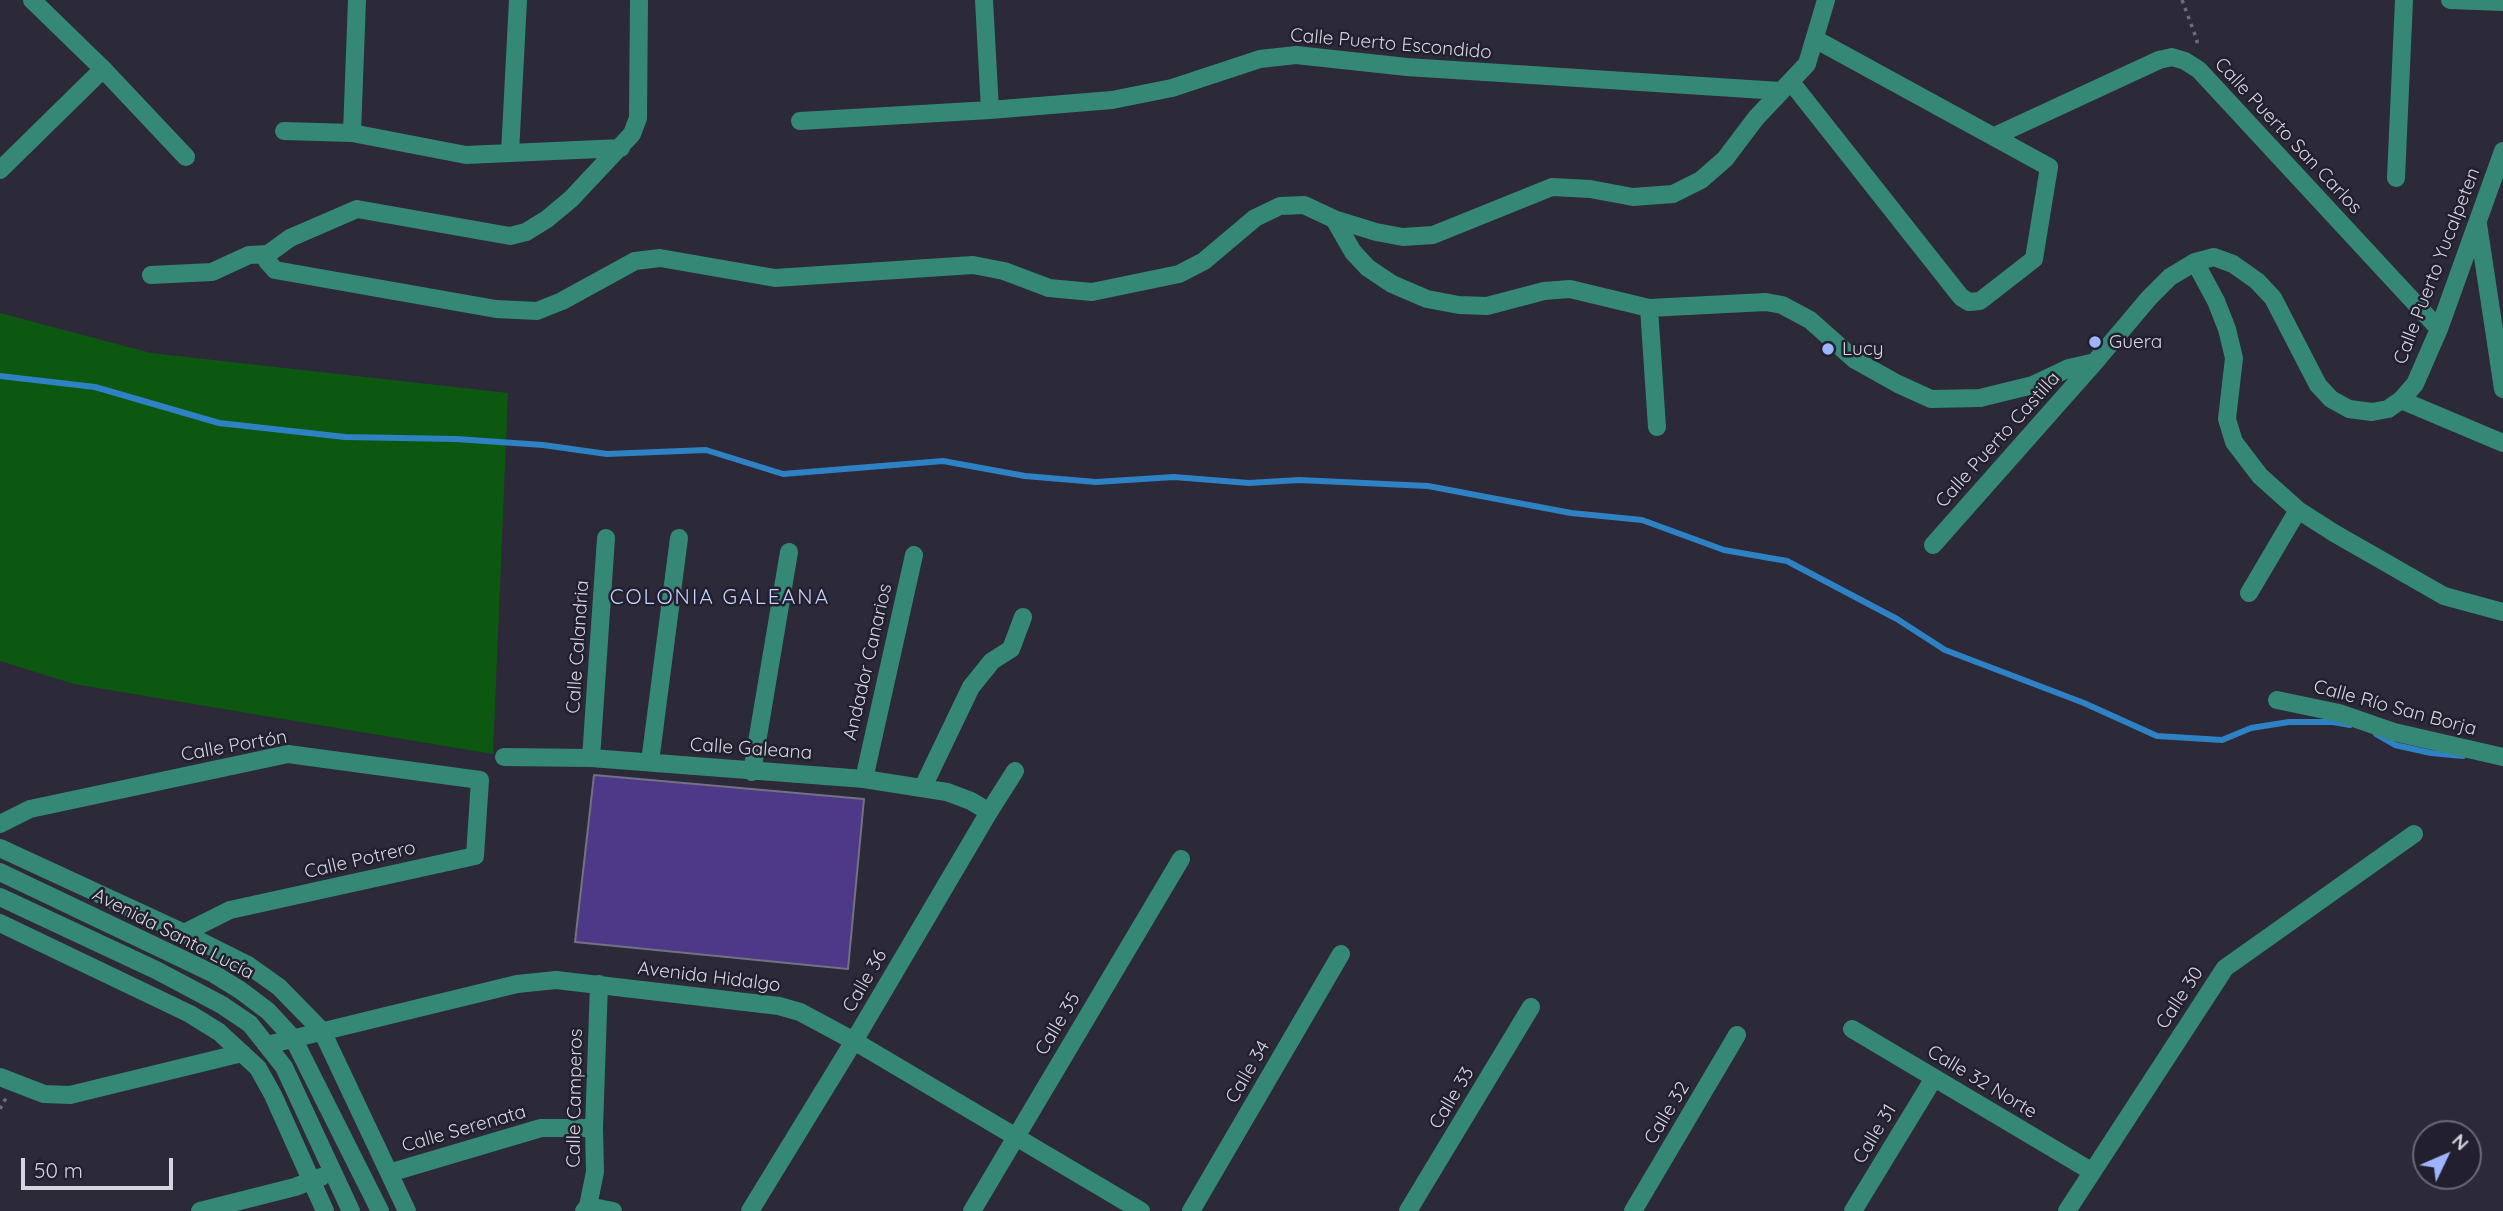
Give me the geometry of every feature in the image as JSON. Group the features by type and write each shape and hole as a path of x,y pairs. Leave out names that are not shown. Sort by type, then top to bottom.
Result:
{"street":[{"path":"32,0 103,69 186,158"},
{"path":"352,133 357,0"},
{"path":"510,153 518,0"},
{"path":"151,275 212,272 248,255 268,254 290,238 357,209 510,236 526,232 571,199 632,134 638,118 639,0"},
{"path":"984,0 990,110"},
{"path":"268,254 267,261 275,270 496,309 537,311 562,301 635,261 660,258 775,278 973,265 1004,271 1049,288 1093,292 1179,274 1204,261 1255,218 1280,206 1304,205 1334,219 1376,232 1404,237 1433,235 1552,187 1590,189 1633,197 1673,194 1701,180 1725,159 1756,118 1807,64 1826,0"},
{"path":"2396,178 2404,0"},
{"path":"2451,0 2503,2"},
{"path":"1786,87 1961,297 1969,302 1980,301 2034,259 2049,167 1815,39"},
{"name":"Calle Puerto Escondido","path":"800,121 1112,100 1172,88 1260,59 1296,55 1407,67 1786,87"},
{"name":"Calle Puerto San Carlos","path":"1995,136 2159,60 2172,57 2185,61 2199,71 2439,329"},
{"path":"0,170 103,69"},
{"path":"284,131 352,133 466,155 621,148"},
{"name":"Calle Puerto Yucalpeten","path":"2402,400 2414,384 2439,329 2503,151"},
{"path":"1334,219 1353,252 1368,268 1392,284 1427,299 1459,305 1486,306 1544,291 1570,289 1649,308 1743,302 1782,305 1810,320 1855,360 1931,399 1980,398 2033,385 2069,368 2095,362 2170,277 2195,262 2214,257 2233,264 2257,281 2273,298 2318,385 2331,399 2349,410 2372,412 2388,409 2402,400 2503,443"},
{"path":"2478,220 2503,389"},
{"path":"2195,262 2216,301 2234,358 2227,419 2234,442 2260,476 2298,510 2444,596 2503,612"},
{"path":"1649,308 1657,427"},
{"name":"Calle Puerto Castilla","path":"1933,545 2095,362"},
{"path":"2249,593 2298,510"},
{"name":"Calle Calandria","path":"591,758 606,538"},
{"path":"650,762 680,538"},
{"path":"752,772 789,552"},
{"name":"Andador Canarios","path":"864,779 914,555"},
{"path":"923,787 971,687 992,661 1011,649 1023,617"},
{"name":"Calle Río San Borja","path":"2277,700 2339,713 2393,732 2503,757"},
{"name":"Calle Portón","path":"0,824 30,808 288,754 480,780"},
{"name":"Calle Galeana","path":"504,757 591,758 864,779 923,787 971,801 989,812"},
{"name":"Calle 36","path":"750,1211 1015,771"},
{"name":"Calle Potrero","path":"184,933 230,910 475,856 480,780"},
{"name":"Calle 30","path":"2067,1211 2225,968 2414,834"},
{"name":"Avenida Santa Lucía","path":"0,848 248,965 279,988 322,1031 407,1211"},
{"name":"Calle 35","path":"972,1211 1181,859"},
{"name":"Avenida Santa Lucía","path":"0,872 214,974 268,1011 293,1038 380,1211"},
{"name":"Avenida Santa Lucía","path":"0,897 156,970 222,1005 250,1024 284,1067 351,1211"},
{"path":"0,923 190,1014 219,1032 258,1068 273,1095 309,1181 325,1211"},
{"name":"Calle 34","path":"1191,1211 1341,954"},
{"name":"Avenida Hidalgo","path":"267,1045 517,984 556,980 779,1006 800,1012 854,1041 1141,1211"},
{"name":"Calle Camperos","path":"586,1209 595,1172 599,984"},
{"name":"Calle 33","path":"1408,1211 1531,1007"},
{"name":"Calle 32 Norte","path":"1852,1029 2091,1171"},
{"name":"Calle 32","path":"1633,1211 1737,1035"},
{"path":"0,1077 44,1094 71,1095 242,1053"},
{"name":"Calle 31","path":"1853,1211 1934,1078"},
{"name":"Calle Serenata","path":"389,1173 541,1128 594,1128"},
{"path":"200,1211 295,1187 357,1164"},
{"path":"586,1209 613,1211"}],"path":[{"path":"2182,0 2197,40 2199,71"}],"green space":[{"path":"0,313 151,353 508,393 493,754 74,684 0,661"}],"building":[{"path":"594,775 864,799 848,969 575,942"}],"waterway":[{"path":"0,376 95,387 219,423 345,437 456,439 543,445 607,454 706,450 783,474 943,461 1025,476 1096,482 1174,477 1249,483 1299,480 1428,486 1571,513 1642,520 1724,550 1787,561 1897,619 1945,650 2084,703 2157,736 2222,740 2251,728 2289,722 2333,722 2350,725"},
{"path":"2376,734 2395,745 2431,753 2463,756"}],"place":[{"name":"Guera","path":"2095,342"},
{"name":"Lucy","path":"1828,349"}],"district":[{"name":"COLONIA GALEANA","path":"720,598"}]}
